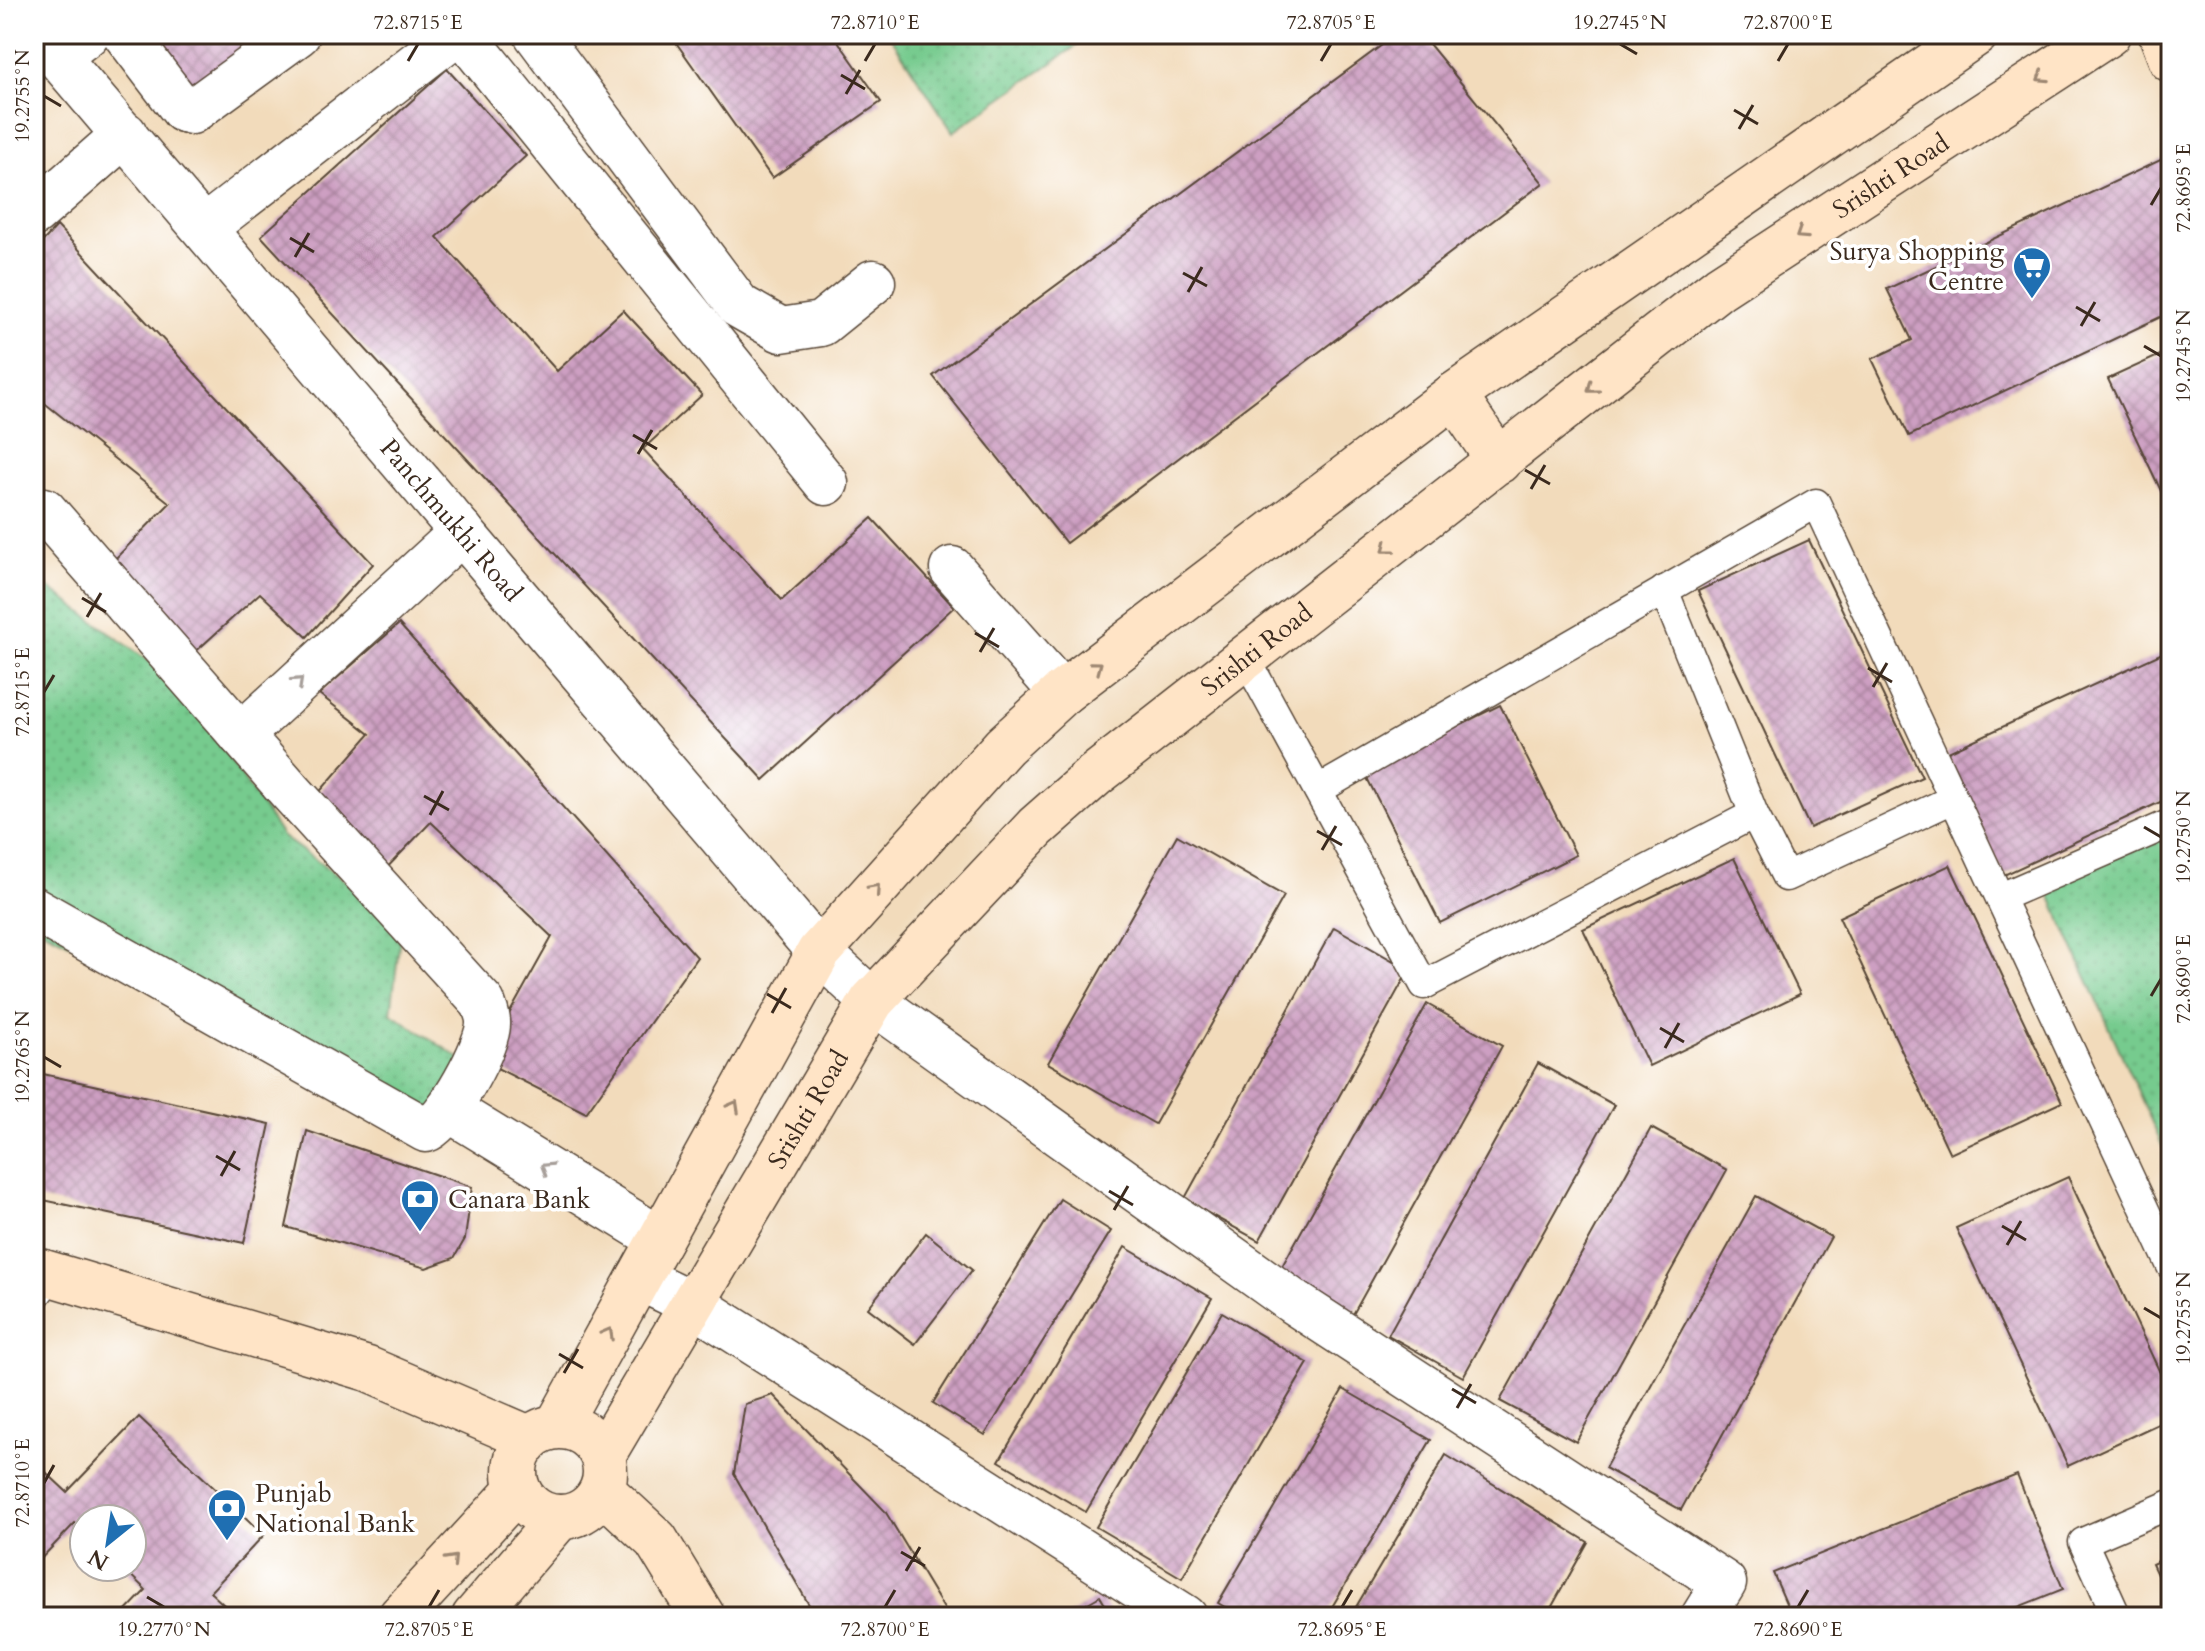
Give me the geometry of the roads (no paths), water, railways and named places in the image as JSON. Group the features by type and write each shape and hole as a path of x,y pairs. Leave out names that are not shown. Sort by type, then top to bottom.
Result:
{"main road":[{"path":"560,1517 534,1509 518,1489 515,1462 543,1432 639,1278 819,952 1004,746 1062,693 1454,395 1976,34"},
{"name":"Srishti Road","path":"474,1617 560,1517 585,1510 602,1472 693,1304 872,1001 1036,827 1094,776 1720,287 2108,34"},
{"path":"2161,34 2171,60"},
{"path":"1454,395 1499,461"},
{"path":"40,1280 368,1369 543,1432 585,1433 602,1472 656,1540 703,1617"},
{"path":"400,1617 518,1489"}],"street":[{"path":"125,34 183,110 191,112 298,34"},
{"path":"204,228 455,34"},
{"path":"463,34 826,483"},
{"path":"536,34 739,306 781,330 821,324 873,282"},
{"name":"Panchmukhi Road","path":"61,42 125,134 819,952 872,1001 1292,1301 1724,1583 1703,1617"},
{"path":"34,214 125,134"},
{"path":"34,508 44,510 241,735 483,1003 489,1024 480,1051 448,1109 434,1128 415,1127 34,909"},
{"path":"241,735 462,532"},
{"path":"952,569 1062,693"},
{"path":"448,1109 660,1239"},
{"path":"639,1278 693,1304 1185,1617"}],"lane":[{"path":"1318,790 1816,503 2171,1266"},
{"path":"1664,590 1754,814 1786,877 1953,799"},
{"path":"1245,657 1424,985 1754,814"},
{"path":"2001,897 2171,823"},
{"path":"2117,1617 2083,1542 2171,1504"}],"place":[{"name":"Surya Shopping Centre","path":"2032,300"},
{"name":"Canara Bank","path":"420,1233"},
{"name":"Punjab National Bank","path":"227,1542"}]}
